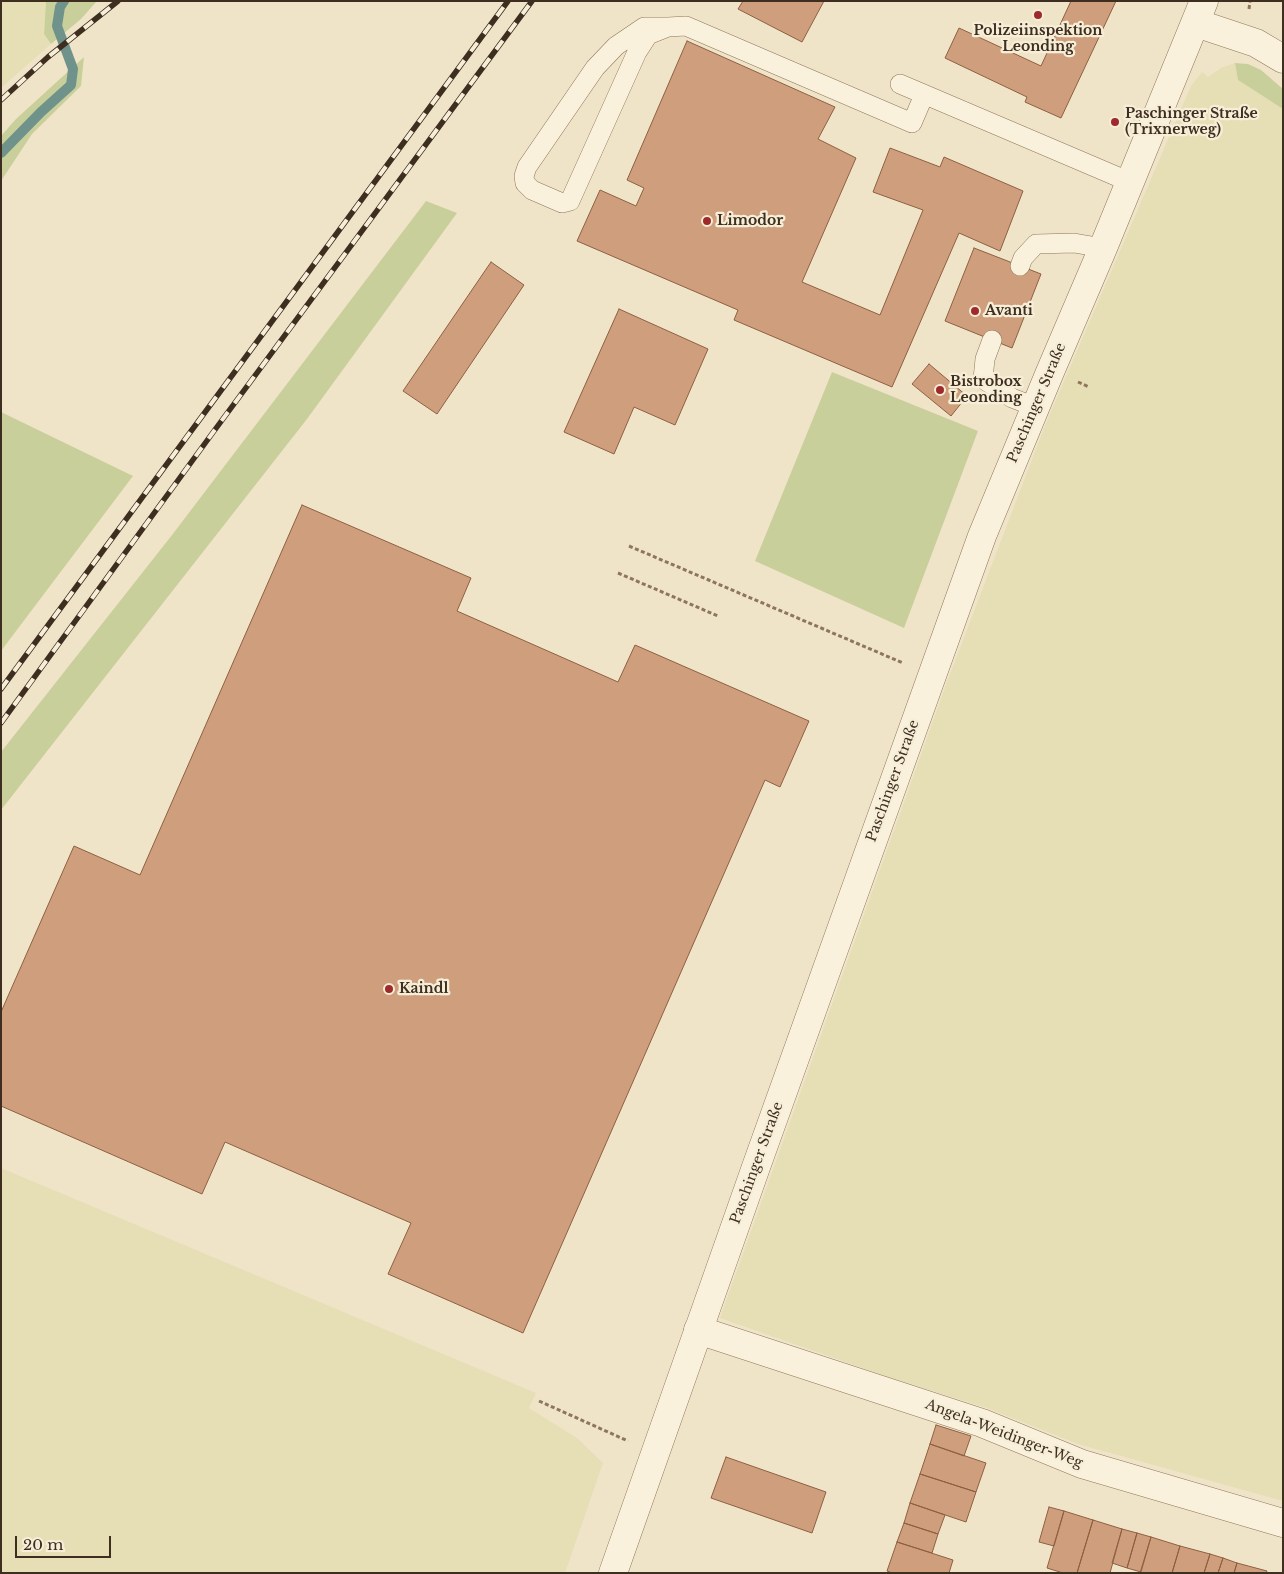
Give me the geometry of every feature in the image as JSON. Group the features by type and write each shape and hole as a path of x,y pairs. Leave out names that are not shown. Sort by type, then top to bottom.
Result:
{"street":[{"path":"1200,12 1283,59"},
{"name":"Paschinger Straße","path":"612,1573 979,545 1200,12"},
{"name":"Angela-Weidinger-Weg","path":"698,1330 982,1423 1082,1464 1283,1523"}],"lane":[{"path":"668,27 648,35 637,52 570,202 562,203 532,190 525,183 526,167 595,68 616,46 644,27 686,26 912,123 924,95"},
{"path":"900,84 1130,182"},
{"path":"1020,266 1023,258 1036,244 1074,244 1103,248"},
{"path":"992,340 985,359 983,379 1012,398 1035,407"}],"path":[{"path":"629,546 902,663"},
{"path":"618,573 718,616"},
{"path":"539,1401 655,1451"}],"shaded area":[{"path":"1,1 46,1 44,34 51,44 1,88"},
{"path":"1235,63 1238,80 1283,109 1283,1501 1078,1444 987,1408 891,1378 720,1318 947,682 1046,423 1191,86 1202,72 1208,77 1221,68"},
{"path":"1,1168 536,1393 529,1408 577,1438 603,1463 565,1573 1,1573"}],"green space":[{"path":"46,1 97,1 81,19 51,44 44,34"},
{"path":"84,57 81,86 32,134 1,181 1,136 16,119"},
{"path":"1235,63 1248,64 1261,70 1283,89 1283,109 1238,80"},
{"path":"426,201 457,213 307,419 1,810 1,752 172,535"},
{"path":"832,372 978,431 904,628 755,561"},
{"path":"1,412 133,476 1,651"}],"building":[{"path":"743,1 824,1 802,42 738,9"},
{"path":"1071,1 1116,1 1061,118 1025,102 1027,97 945,58 959,28 1041,66"},
{"name":"Limodor","path":"687,41 835,107 818,139 856,158 802,282 880,315 923,210 873,192 890,148 940,167 944,157 1023,191 1000,251 959,233 892,387 734,320 738,310 577,241 600,190 636,206 644,188 627,180"},
{"path":"974,248 1041,274 1012,348 945,321"},
{"path":"491,262 524,285 437,414 403,391"},
{"path":"619,309 708,349 675,425 634,407 614,454 564,432"},
{"name":"Bistrobox Leonding","path":"929,364 967,396 951,416 912,384"},
{"name":"Kaindl","path":"302,505 471,578 457,611 618,682 635,645 809,721 780,787 765,780 523,1333 388,1274 411,1223 225,1142 202,1194 1,1106 1,1012 74,846 140,875"},
{"path":"936,1425 971,1436 964,1456 930,1444"},
{"path":"930,1444 986,1463 976,1492 920,1474"},
{"path":"726,1457 826,1492 812,1533 711,1498"},
{"path":"920,1474 976,1492 966,1522 910,1503"},
{"path":"910,1503 945,1515 938,1534 904,1523"},
{"path":"1049,1507 1064,1511 1054,1546 1039,1542"},
{"path":"1064,1511 1093,1520 1077,1573 1063,1573 1047,1568"},
{"path":"1093,1520 1122,1529 1110,1573 1077,1573"},
{"path":"904,1523 938,1534 932,1553 897,1542"},
{"path":"1122,1529 1137,1533 1127,1568 1112,1563"},
{"path":"1137,1533 1151,1537 1141,1572 1127,1568"},
{"path":"1151,1537 1180,1546 1172,1573 1140,1573"},
{"path":"897,1542 953,1560 949,1573 892,1573 887,1571"},
{"path":"1180,1546 1210,1554 1204,1573 1172,1573"},
{"path":"1210,1554 1223,1558 1218,1573 1204,1573"},
{"path":"1223,1558 1237,1563 1234,1573 1218,1573"},
{"path":"1237,1563 1267,1571 1266,1573 1234,1573"}],"waterway":[{"path":"1,153 41,112 71,85 73,69 57,26 60,7 64,1"}],"railway":[{"path":"1,100 48,57 118,1"},
{"path":"1,689 508,1"},
{"path":"1,723 532,1"}],"place":[{"name":"Polizeiinspektion Leonding","path":"1038,15"},
{"name":"Paschinger Straße (Trixnerweg)","path":"1115,122"},
{"name":"Limodor","path":"707,221"},
{"name":"Avanti","path":"975,311"},
{"name":"Bistrobox Leonding","path":"940,390"},
{"name":"Kaindl","path":"389,989"}]}
